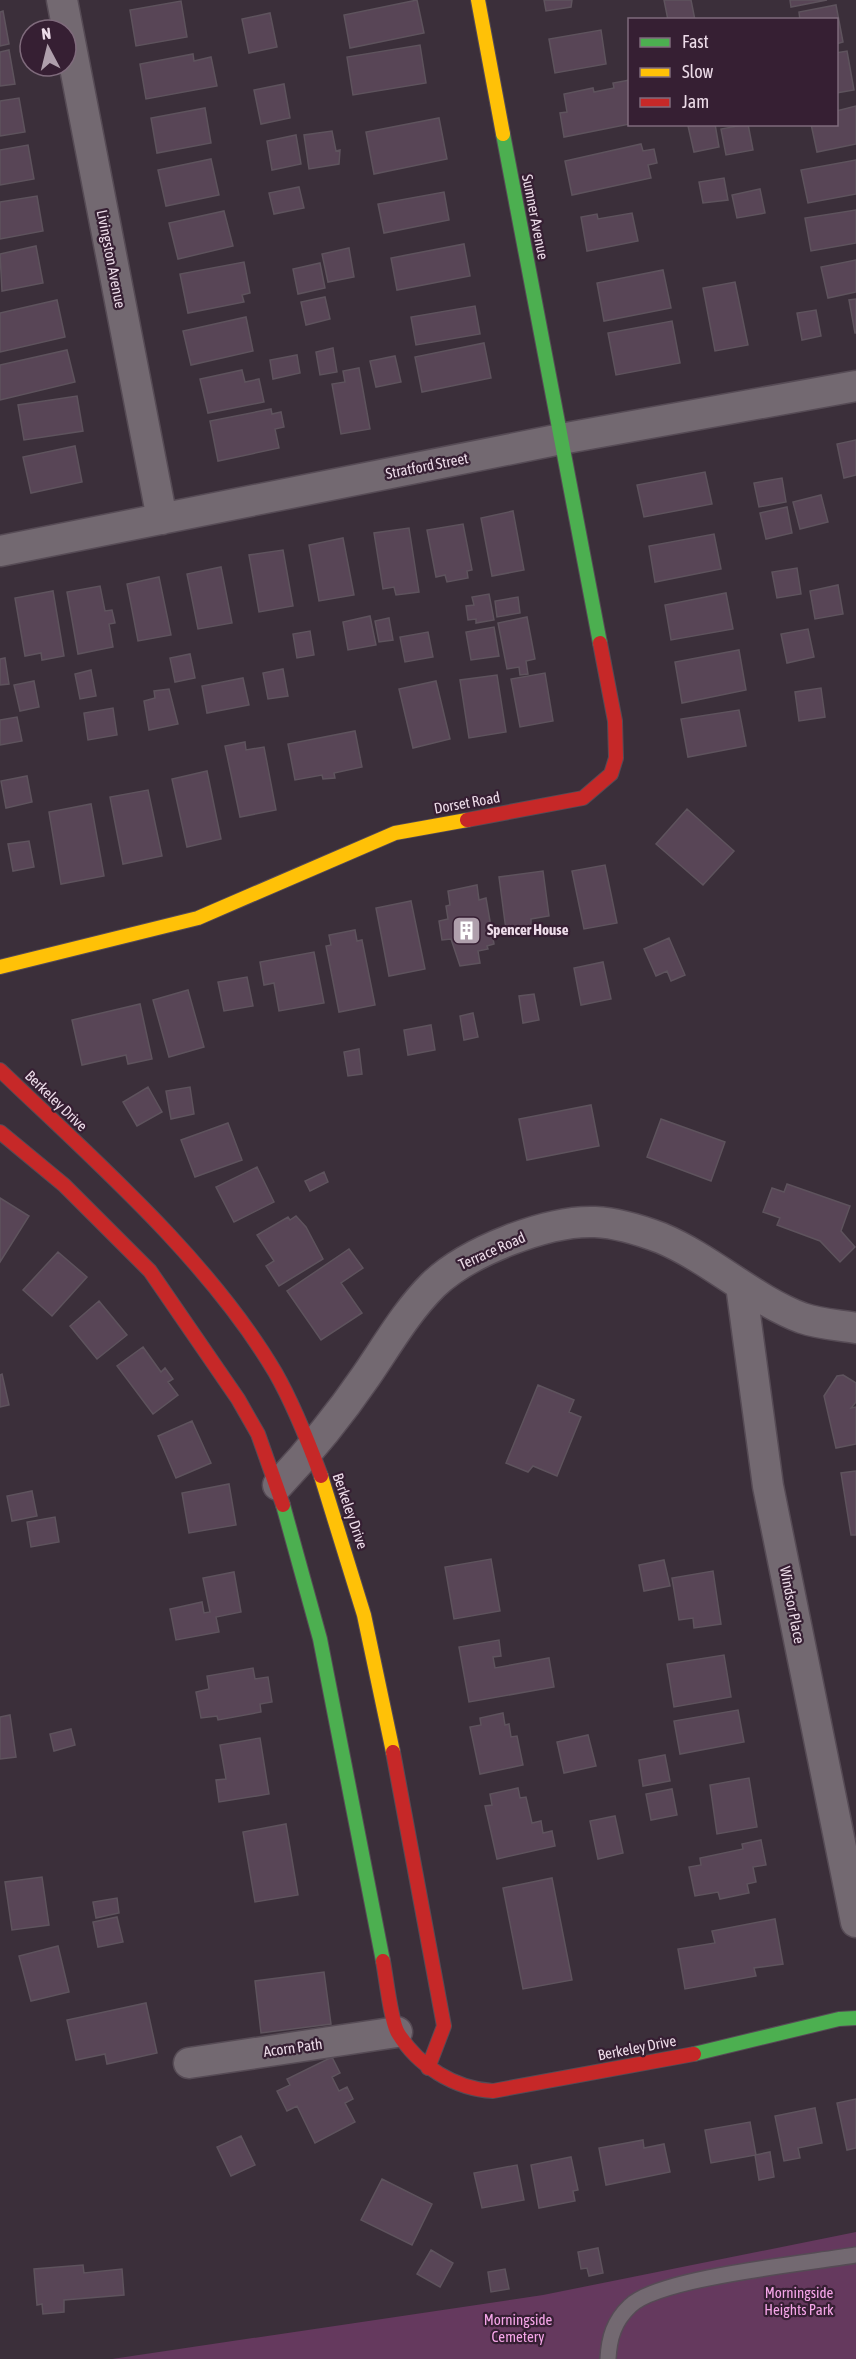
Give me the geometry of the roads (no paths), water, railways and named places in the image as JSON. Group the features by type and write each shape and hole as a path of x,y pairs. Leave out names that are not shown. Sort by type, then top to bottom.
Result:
{"street":[{"name":"Livingston Avenue","path":"62,0 162,519"},
{"name":"Sumner Avenue","path":"478,0 561,439"},
{"name":"Stratford Street","path":"0,551 561,439 856,386"},
{"name":"Dorset Road","path":"0,967 198,918 395,833 583,798 605,785 617,768 615,721 561,439"},
{"name":"Berkeley Drive","path":"0,1070 140,1204 205,1275 267,1360 300,1421 343,1535 372,1649 444,2026 428,2068"},
{"name":"Berkeley Drive","path":"0,1132 64,1185 150,1271 238,1399 258,1434 278,1485 320,1639 397,2032 428,2068 476,2092 493,2091 708,2051 839,2019 856,2018"},
{"name":"Terrace Road","path":"278,1485 311,1450 367,1374 388,1338 431,1286 448,1271 511,1240 555,1227 594,1222 628,1227 662,1239 704,1260 741,1285 803,1319 856,1328"},
{"name":"Windsor Place","path":"741,1285 768,1486 856,1922"},
{"name":"Acorn Path","path":"189,2063 397,2032"}],"lane":[{"path":"608,2359 610,2335 631,2305 658,2290 687,2282 856,2255"}],"place":[{"name":"Spencer House","path":"466,930"}],"park label":[{"name":"Morningside Heights Park","path":"799,2302"},
{"name":"Morningside Cemetery","path":"518,2328"}]}
